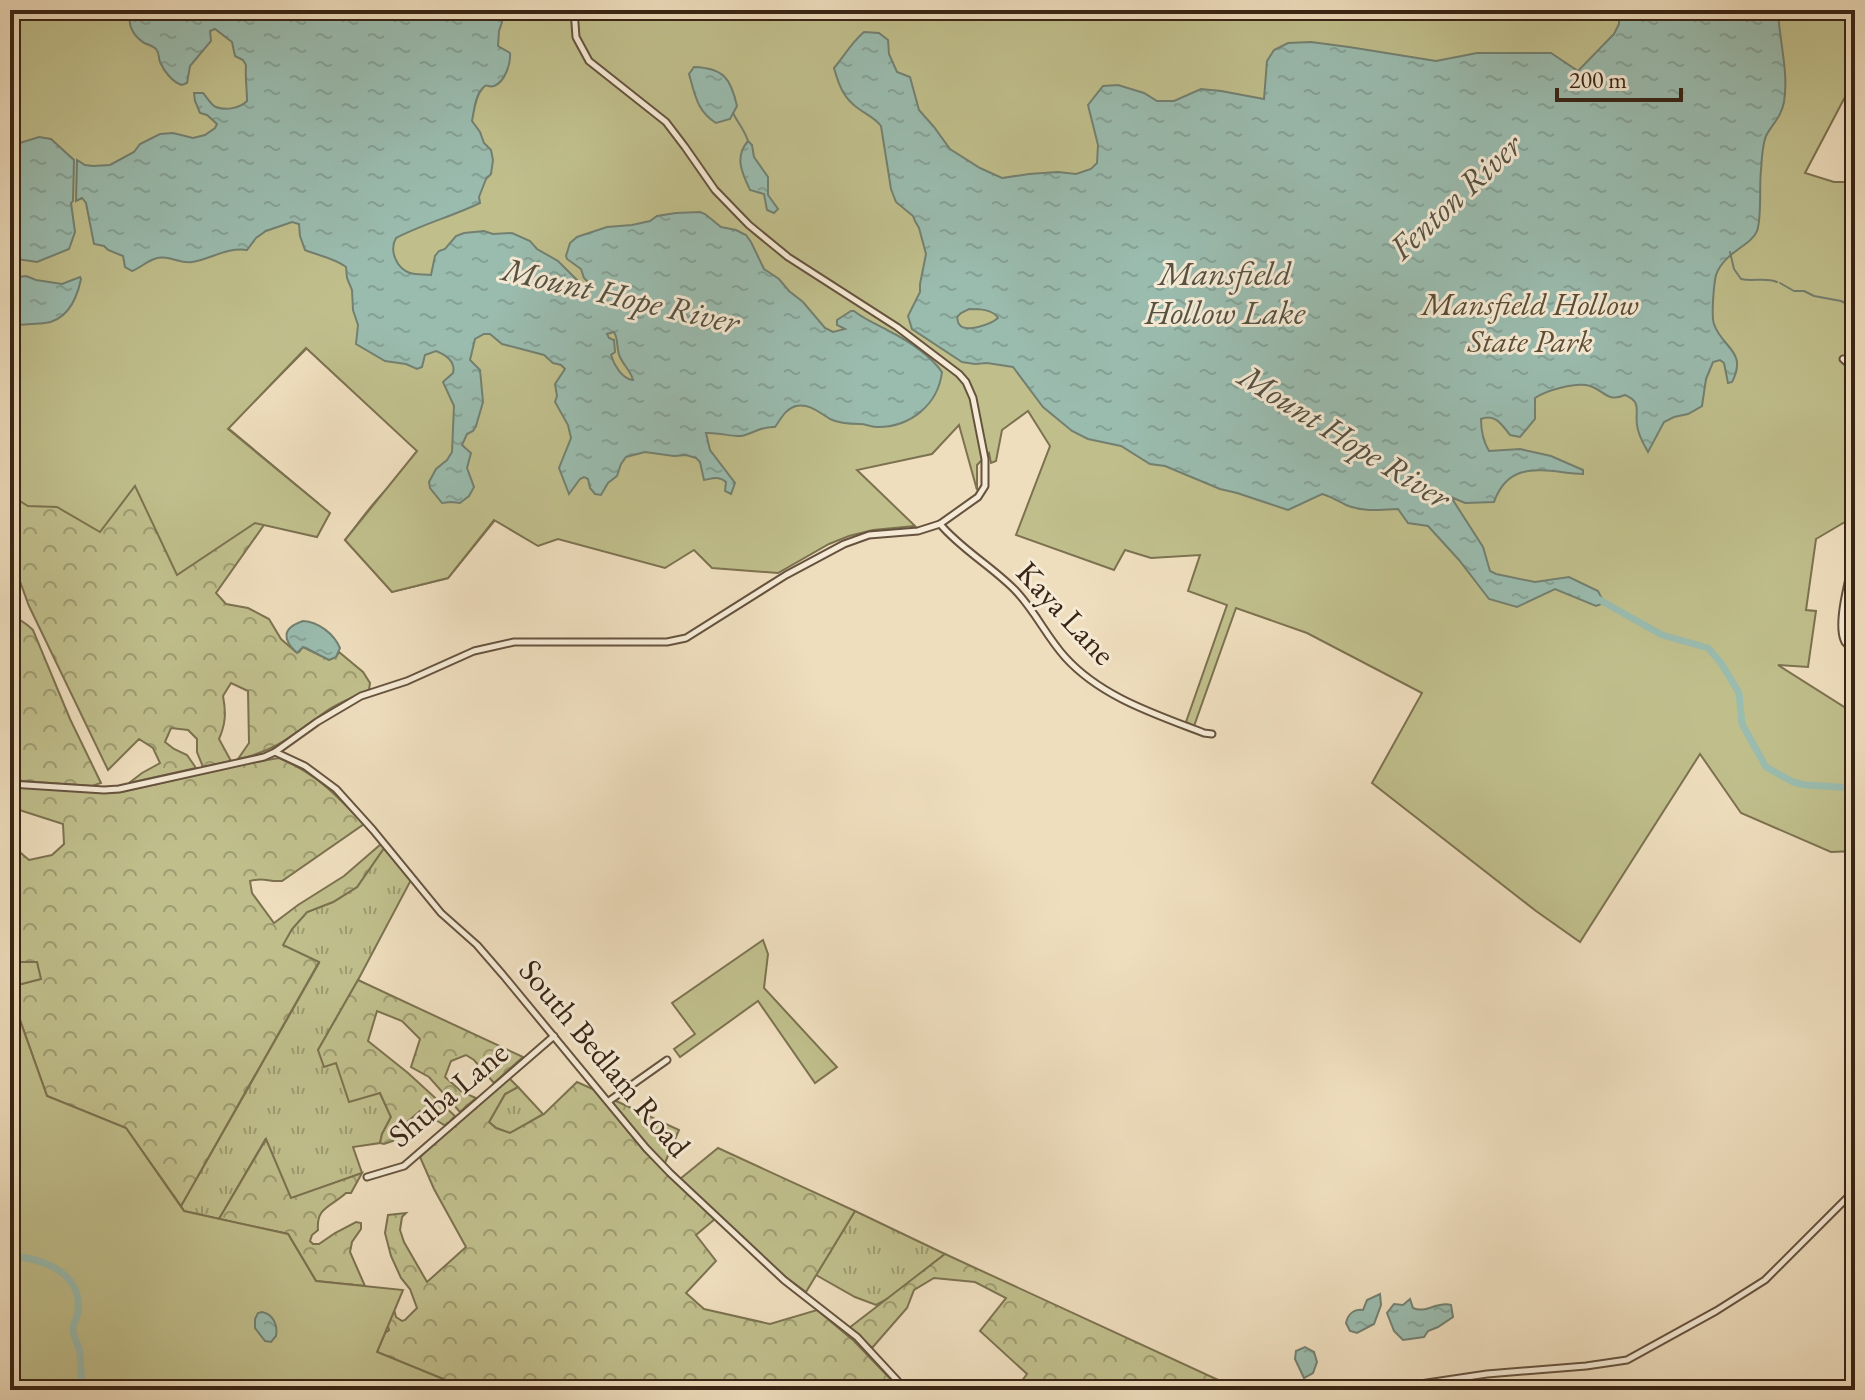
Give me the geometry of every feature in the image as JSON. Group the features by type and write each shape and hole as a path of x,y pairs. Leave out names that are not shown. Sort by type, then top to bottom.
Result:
{"street":[{"path":"10,784 119,789 255,759 275,752 353,700 407,681 474,651 514,642 667,642 686,638 786,575 844,544 869,535 918,531 940,524 978,497 985,486 985,459 973,398 966,382 955,370 897,327 788,257 733,209 715,190 666,122 589,61 576,37 574,10"},
{"path":"1843,359 1855,370"},
{"name":"Kaya Lane","path":"940,524 1015,590 1081,674 1129,703 1212,734"},
{"path":"1855,553 1842,628 1844,640 1855,650"},
{"name":"South Bedlam Road","path":"275,752 305,766 336,789 441,913 477,945 646,1148 784,1280 857,1337 906,1390"},
{"name":"Shuba Lane","path":"367,1177 404,1166 554,1036"},
{"path":"609,1101 667,1060"},
{"path":"1380,1390 1487,1374 1627,1360 1765,1280 1855,1190"}],"green space":[{"name":"Mansfield Hollow State Park","path":"10,10 1855,10 1855,78 1805,173 1834,182 1855,182 1855,516 1816,539 1806,610 1816,611 1808,667 1778,665 1852,712 1855,720 1855,851 1831,852 1741,813 1700,754 1580,942 1372,783 1422,693 1307,633 1236,608 1194,726 1186,722 1227,605 1188,591 1200,555 1151,558 1125,550 1114,570 1016,535 1050,446 1028,411 1002,430 996,461 991,463 989,453 977,465 977,490 959,425 932,454 857,470 915,526 849,536 778,573 712,568 694,550 665,568 558,539 538,546 494,520 448,578 392,592 345,540 417,451 306,348 228,429 330,513 317,537 255,523 177,575 135,486 100,532 57,507 28,506 10,495"},
{"path":"79,198 85,204 94,244 123,256 125,267 132,271 160,257 192,262 233,250 247,250 266,231 292,222 298,223 305,249 346,267 358,325 356,344 385,361 417,369 422,367 425,355 436,351 452,362 453,373 443,382 454,406 452,452 429,482 442,503 460,503 474,489 467,468 471,453 462,445 477,424 482,391 478,368 470,360 475,339 491,334 499,341 495,520 448,578 392,592 345,540 389,487 413,465 418,449 406,427 385,403 364,389 341,380 307,348 228,428 319,504 285,482 240,443 232,439 226,441 224,446 254,487 278,512 264,525 216,593 226,604 248,608 269,619 281,639 296,652 303,647 329,660 339,652 363,672 370,683 369,690 328,710 276,746 238,759 249,743 248,691 231,683 223,696 225,718 219,739 231,761 203,767 197,752 197,739 188,730 171,728 165,742 187,755 196,768 129,783 160,763 153,748 139,739 108,770 29,606 10,554 10,460 17,454 10,435 10,412 54,414 70,423 79,423 112,392 109,352 116,325 111,319 103,322 83,345 23,382 10,379 10,318 19,325 60,317 73,304 81,279 61,282 10,278 10,258 37,262 69,249 75,232 71,202"},
{"path":"10,618 20,620 33,630 101,783 92,786 10,780"},
{"path":"279,758 315,778 364,824 282,881 250,881 252,893 274,923 344,876 381,844 384,848 357,887 333,902 307,912 292,929 283,945 319,962 181,1206 126,1128 47,1096 10,992 10,987 40,979 37,963 10,962 10,847 29,860 52,855 64,844 63,824 10,807 10,786 121,792"},
{"path":"384,848 411,880 318,1050 380,1093 391,1117 380,1143 353,1147 362,1173 290,1199 265,1140 219,1219 184,1211 181,1206 319,963 282,945 307,912 333,902 357,887"},
{"path":"763,940 768,954 764,988 837,1067 815,1083 758,1001 680,1057 674,1049 695,1034 672,1003"},
{"path":"10,962 37,962 41,979 10,987"},
{"path":"358,980 523,1057 494,1083 466,1055 451,1061 445,1077 462,1092 476,1098 460,1112 429,1077 411,1067 420,1039 402,1021 377,1011 368,1041 455,1116 446,1126 420,1111 405,1124 393,1141 380,1143 391,1117 380,1093 349,1102 336,1063 324,1067 318,1050"},
{"path":"10,992 47,1096 126,1128 184,1211 288,1234 316,1281 403,1290 377,1352 470,1390 10,1390"},
{"path":"508,1077 518,1087 505,1094 489,1122 496,1128 510,1133 544,1114 577,1082 595,1090 645,1152 715,1219 696,1235 716,1261 686,1293 704,1309 770,1324 817,1310 854,1341 901,1390 470,1390 377,1352 389,1330 386,1319 393,1306 396,1317 402,1321 417,1308 391,1256 385,1233 388,1215 406,1213 402,1217 400,1230 427,1282 466,1247 420,1157"},
{"path":"518,1087 543,1114 510,1133 489,1122 505,1094"},
{"path":"614,1100 679,1130 664,1165 612,1103"},
{"path":"266,1139 291,1198 362,1173 351,1193 346,1193 322,1212 318,1230 310,1241 319,1244 356,1222 361,1223 350,1252 365,1286 316,1281 288,1234 219,1219"},
{"path":"718,1148 855,1211 806,1292 783,1275 680,1179"},
{"path":"855,1211 945,1254 891,1297 876,1305 855,1297 816,1275"},
{"path":"945,1254 1227,1384 1224,1390 1015,1390 1027,1374 980,1331 1006,1298 975,1282 934,1278 914,1290 907,1308 872,1348 849,1328"}],"water":[{"path":"124,10 495,10 502,22 498,46 510,53 509,62 501,81 494,86 485,86 480,92 472,121 491,150 491,174 479,197 480,203 396,238 394,253 405,271 431,275 435,256 456,236 464,233 512,233 530,241 537,249 558,261 588,288 590,284 581,269 566,256 570,243 577,237 607,227 650,221 657,216 700,212 721,227 746,235 764,269 803,302 825,328 833,332 845,329 837,325 837,320 854,311 924,353 942,372 935,395 920,412 890,426 875,427 837,421 801,405 789,409 775,427 741,436 706,433 710,450 735,483 731,494 725,491 726,482 723,480 704,480 696,458 645,452 626,457 617,476 601,495 595,494 584,477 569,494 559,468 571,438 568,425 555,402 555,384 565,369 544,355 502,344 490,334 484,334 475,339 470,360 480,370 483,402 476,426 467,434 462,445 471,453 467,468 474,487 460,503 442,503 429,482 452,452 454,406 443,382 453,373 452,362 436,351 425,355 422,367 417,369 385,361 356,344 358,325 346,267 305,250 299,224 292,222 266,231 247,250 233,250 192,262 160,258 132,271 125,267 123,256 94,244 86,203 82,198 76,201 77,160 85,165 110,165 160,134 173,133 193,138 205,135 217,124 200,113 194,93 203,93 212,105 220,108 233,108 247,101 246,65 235,56 232,42 215,29 210,31 211,41 190,66 187,83 182,85 166,72 156,49 135,34 130,15","holes":["614,332 619,354 633,380 622,374 612,359 614,340 607,334"]},
{"name":"Mansfield Hollow Lake","path":"1619,10 1778,10 1785,91 1781,112 1763,146 1757,231 1725,261 1715,279 1713,320 1735,356 1736,372 1732,382 1728,383 1724,363 1720,360 1713,362 1706,379 1702,406 1664,422 1648,452 1638,432 1634,401 1625,395 1610,397 1590,386 1562,388 1535,398 1535,419 1520,437 1510,435 1494,419 1481,419 1489,451 1520,449 1551,456 1583,470 1583,474 1542,470 1519,473 1501,488 1494,502 1465,503 1451,497 1483,547 1490,571 1535,582 1569,577 1598,591 1604,603 1596,606 1555,589 1517,607 1489,599 1428,526 1408,523 1398,509 1358,509 1322,494 1288,510 1220,489 1165,466 1150,464 1121,446 1088,439 1072,431 1043,407 1013,367 962,362 912,329 908,316 920,292 926,254 919,228 913,216 896,202 891,189 881,126 849,101 834,68 864,32 879,33 888,40 889,54 897,72 910,77 919,110 950,149 1002,178 1058,172 1076,174 1091,169 1097,163 1098,145 1088,105 1103,86 1118,85 1144,93 1157,101 1174,101 1201,89 1264,99 1267,61 1274,50 1288,43 1311,42 1436,61 1477,53 1551,53 1578,71 1614,34 1619,24","holes":["969,309 989,311 998,318 978,327 962,327 957,317"]},
{"path":"694,67 713,70 729,82 737,106 730,119 716,123 701,108 689,74"},
{"path":"39,137 51,139 74,160 71,203 75,232 69,249 37,262 10,258 10,146"},
{"path":"748,141 754,157 768,177 768,195 778,209 774,213 767,210 764,194 750,190 744,177 740,159"},
{"path":"26,276 62,284 81,279 74,300 60,318 45,323 19,325 10,318 10,278"},
{"path":"303,621 320,626 330,634 340,648 336,657 329,660 303,647 297,653 292,648 286,634 291,627"},
{"path":"1380,1294 1381,1305 1374,1324 1357,1333 1350,1331 1346,1323 1350,1315 1363,1310 1367,1300"},
{"path":"1410,1299 1413,1308 1418,1309 1451,1305 1453,1317 1428,1331 1424,1337 1403,1340 1394,1331 1387,1313 1394,1304 1403,1305"},
{"path":"262,1312 269,1315 275,1324 276,1336 271,1342 265,1341 255,1328 255,1319"},
{"path":"1305,1347 1314,1352 1317,1362 1313,1373 1304,1378 1295,1359 1296,1351"}],"waterway":[{"path":"733,113 748,141"},
{"path":"1730,252 1734,269 1741,279 1777,282"},
{"path":"1780,283 1794,291 1841,301 1855,313"},
{"name":"Mount Hope River","path":"1598,599 1662,635 1708,648 1739,693 1742,724 1766,767 1805,785 1855,788"},
{"path":"10,1256 47,1264 67,1277 74,1286 78,1311 73,1332 80,1353 83,1390"}],"water label":[{"name":"Fenton River","path":"1455,196"}]}
